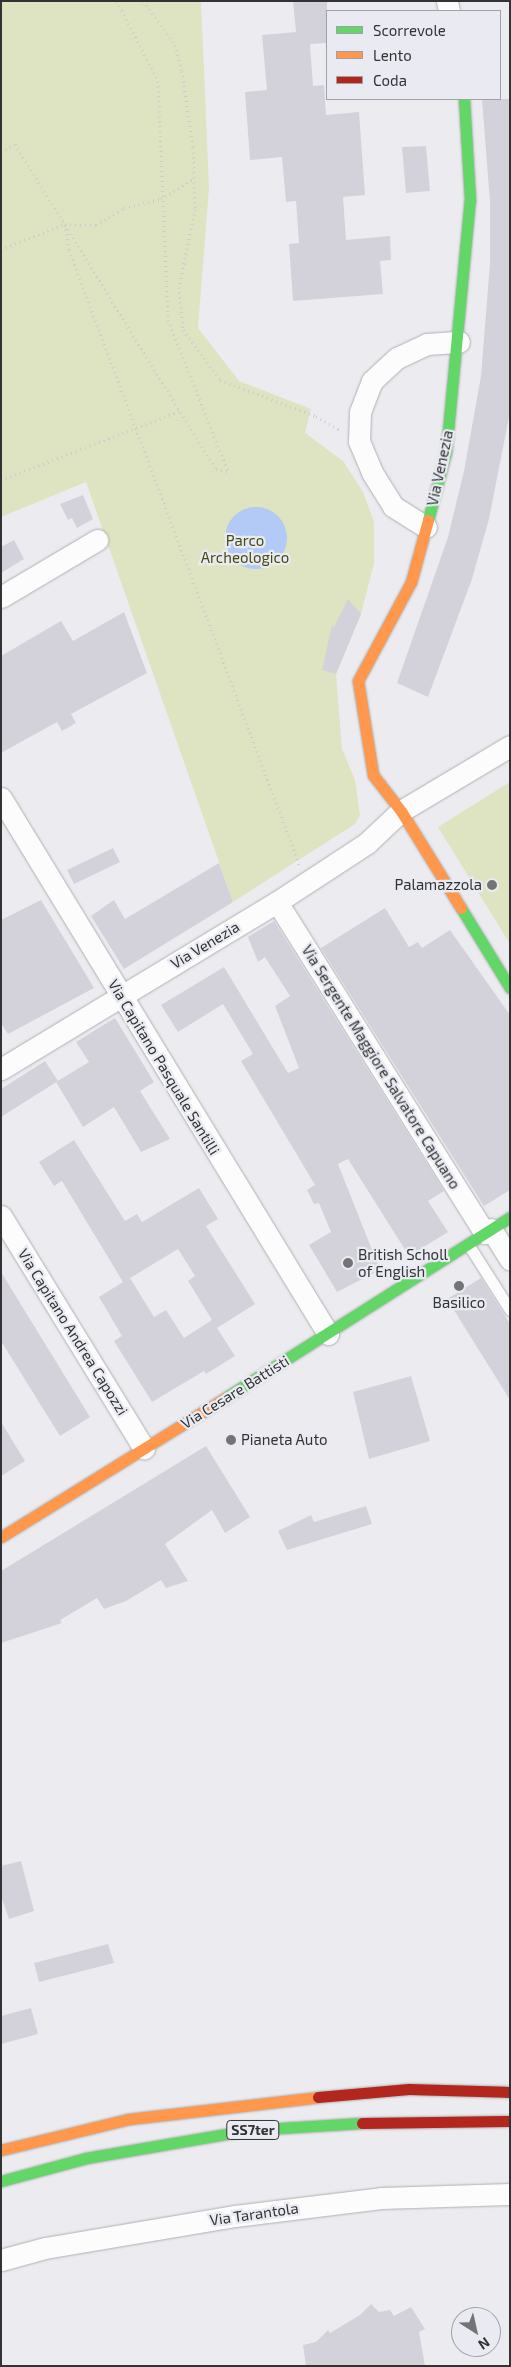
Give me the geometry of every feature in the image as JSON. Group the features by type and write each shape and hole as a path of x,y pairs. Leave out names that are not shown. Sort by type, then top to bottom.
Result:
{"main road":[{"name":"Via Venezia","path":"401,812 373,775 358,681 411,582 446,452 459,342 470,200 464,100"},
{"path":"401,812 510,988"},
{"name":"Via Cesare Battisti","path":"1,1537 328,1334 510,1217"},
{"name":"SS7ter","path":"1,2150 129,2119 263,2102 409,2089 510,2092"},
{"name":"SS7ter","path":"1,2181 86,2158 249,2130 410,2120 510,2121"}],"street":[{"path":"426,527 393,506 372,472 359,440 360,412 372,381 397,358 427,344 459,342"},
{"path":"1,597 97,540"},
{"name":"Via Venezia","path":"1,1069 277,902 367,843 401,812 510,746"},
{"name":"Via Capitano Pasquale Santilli","path":"1,798 328,1334"},
{"name":"Via Sergente Maggiore Salvatore Capuano","path":"277,902 488,1231"},
{"name":"Via Capitano Andrea Capozzi","path":"1,1216 144,1448"},
{"path":"488,1231 510,1259"},
{"name":"Via Tarantola","path":"1,2260 46,2248 235,2216 381,2198 510,2194"}],"lane":[{"path":"468,1244 510,1310"}],"path":[{"path":"1,152 15,144 216,469 229,473 168,320 161,199 158,81 117,1"},
{"path":"143,1 175,45 182,71 193,147 195,209 179,287 183,330 220,380 237,389 316,416 359,440"},
{"path":"1,249 65,224 96,225 124,208 161,199 194,179"},
{"path":"65,224 69,250 300,865"},
{"path":"1,480 180,411"}],"green space":[{"name":"Parco Archeologico","path":"1,1 201,1 209,188 198,328 239,381 311,409 305,433 343,461 363,492 374,522 374,563 361,614 336,674 342,749 355,780 360,815 355,824 233,902 86,482 1,517"},
{"name":"Palamazzola","path":"510,782 510,944 438,827"}],"water":[{"path":"250,507 262,507 278,516 285,526 287,538 285,550 278,560 262,569 250,569 239,564 230,555 225,544 225,532 230,521 239,512"}],"building":[{"path":"293,1 327,1 326,43 310,44 313,86 324,85 326,115 359,112 365,195 343,197 346,240 390,236 391,260 380,261 383,294 293,301 289,244 299,243 296,201 286,202 282,157 250,160 245,92 267,90 262,35 296,32"},
{"path":"510,99 510,412 489,519 472,579 428,697 397,683 448,537 464,471 481,376 490,263 490,203 482,100"},
{"path":"426,146 430,191 406,193 402,147"},
{"path":"83,495 93,519 77,528 72,518 68,520 60,504"},
{"path":"14,540 24,559 1,573 1,547"},
{"path":"348,599 361,614 336,674 322,670 332,625 334,627"},
{"path":"124,612 147,673 71,714 76,723 62,731 57,722 1,753 1,656 61,621 73,641"},
{"path":"113,848 120,862 74,884 67,870"},
{"path":"219,863 233,902 124,969 91,916 114,900 125,919"},
{"path":"41,900 94,988 8,1034 1,1023 1,920"},
{"path":"385,908 409,947 418,942 422,948 450,930 510,1015 510,1190 484,1206 321,948"},
{"path":"274,921 444,1191 428,1201 448,1232 409,1256 348,1159 338,1164 380,1270 337,1292 309,1245 331,1232 319,1203 314,1204 307,1190 315,1185 241,1061 253,1054 223,1004 178,1032 161,1005 224,967 288,1073 299,1068 275,1006 290,996 265,957 258,962 248,937"},
{"path":"115,1018 154,1082 140,1091 170,1139 141,1152 114,1107 83,1127 56,1082 89,1062 76,1042"},
{"path":"45,1061 58,1081 1,1117 1,1089"},
{"path":"74,1140 125,1221 137,1214 142,1222 199,1188 218,1219 206,1226 255,1304 217,1328 235,1356 206,1374 204,1371 152,1402 114,1341 122,1336 99,1297 123,1282 62,1181 54,1186 39,1162","holes":["178,1249 195,1276 188,1281 212,1320 184,1338 166,1310 154,1317 130,1278"]},
{"path":"1,1272 90,1417 60,1436 1,1341"},
{"path":"481,1278 510,1324 510,1400 447,1299"},
{"path":"411,1376 430,1441 369,1459 353,1392"},
{"path":"1,1422 25,1461 1,1476"},
{"path":"206,1446 250,1517 225,1533 212,1510 165,1544 188,1581 166,1588 161,1580 126,1601 104,1609 97,1598 60,1620 62,1623 1,1643 1,1571"},
{"path":"366,1506 372,1524 287,1550 278,1531 311,1515 314,1522"},
{"path":"21,1861 34,1911 9,1919 1,1896 1,1866"},
{"path":"108,1944 114,1963 39,1982 34,1963"},
{"path":"31,2008 38,2034 1,2044 1,2016"},
{"path":"371,2304 379,2312 390,2310 394,2316 411,2307 425,2329 419,2332 425,2366 306,2366 303,2345 316,2342 328,2330 330,2333 360,2315"}],"traffic: fast":[{"path":"428,520 446,452 470,200 464,100"},
{"path":"461,908 510,988"},
{"path":"225,1398 510,1217"},
{"path":"1,2181 86,2158 249,2130 362,2123"}],"traffic: slow":[{"path":"428,520 411,582 358,681 373,775 401,811 461,908"},
{"path":"1,1537 225,1398"},
{"path":"1,2150 129,2119 318,2097"}],"traffic: jam":[{"path":"318,2097 409,2089 510,2092"},
{"path":"362,2123 510,2121"}],"place":[{"name":"Palamazzola","path":"492,885"},
{"name":"British Scholl of English","path":"348,1263"},
{"name":"Basilico","path":"459,1286"},
{"name":"Pianeta Auto","path":"231,1440"}]}
